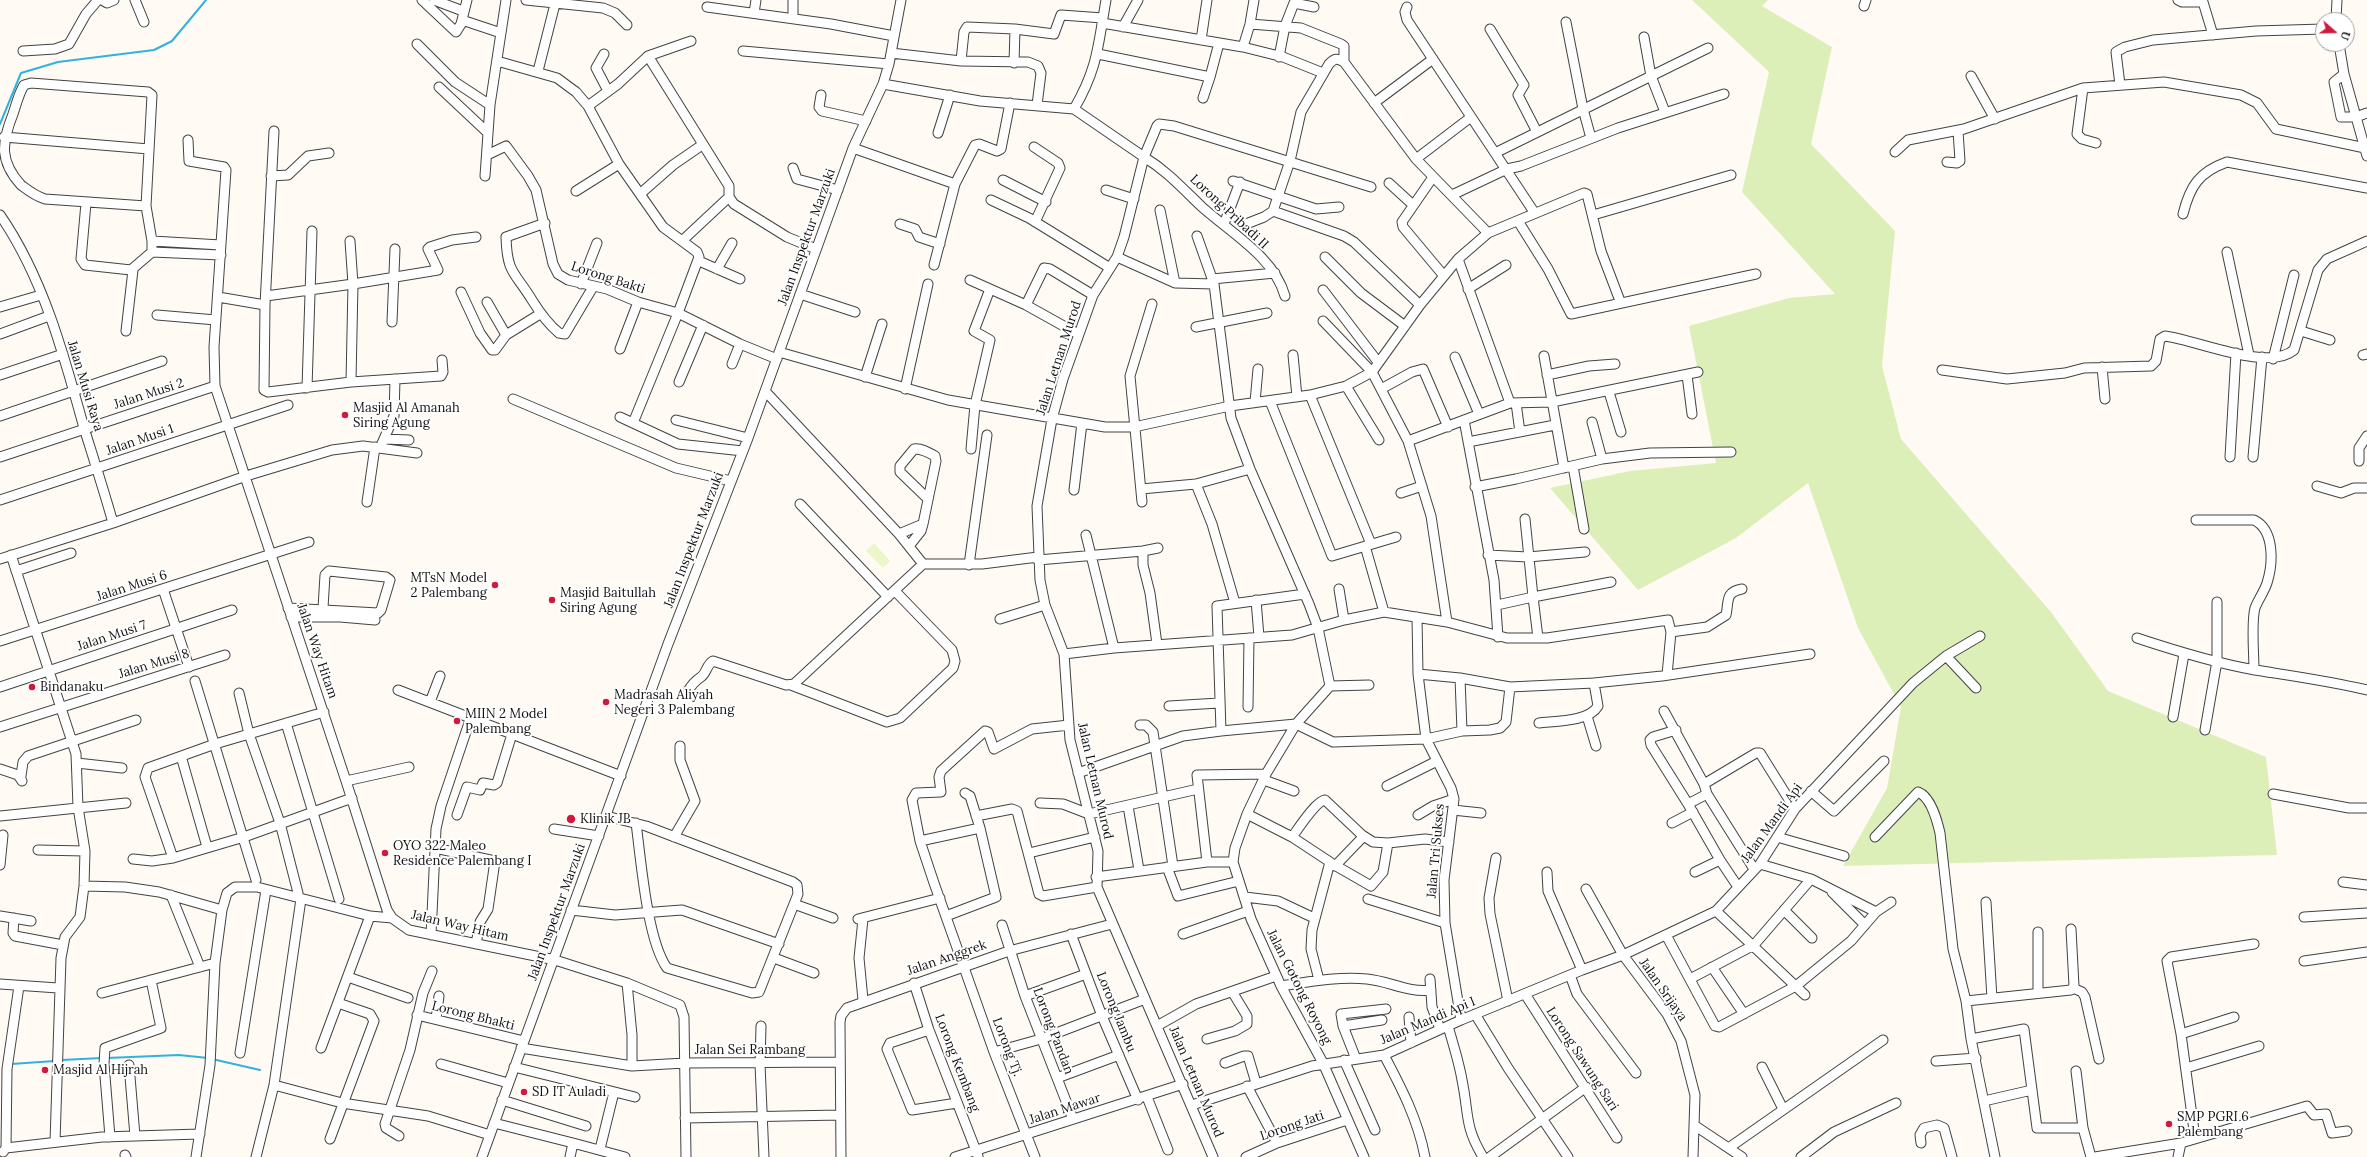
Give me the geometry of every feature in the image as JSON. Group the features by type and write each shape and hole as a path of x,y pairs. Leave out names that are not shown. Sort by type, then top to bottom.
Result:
{"street":[{"path":"23,51 55,49 69,44 86,14 98,0"},
{"path":"102,0 107,3 114,0"},
{"path":"135,0 144,22"},
{"path":"422,0 453,31 459,30 467,0"},
{"path":"434,0 463,16 501,33"},
{"path":"485,176 490,105 506,0"},
{"path":"526,0 604,8 615,13 627,26"},
{"path":"754,13 756,0"},
{"path":"793,0 793,18"},
{"name":"Jalan Inspektur Marzuki","path":"482,1157 522,1045 555,960 571,910 748,438 853,148 883,84 889,64 901,0"},
{"path":"1074,109 1088,86 1098,54 1106,0"},
{"path":"1123,27 1138,0"},
{"path":"1201,40 1207,0"},
{"path":"1243,47 1250,24 1254,0"},
{"path":"2178,0 2182,2 2203,2 2213,35"},
{"path":"2337,12 2338,0"},
{"path":"1279,57 1285,26 1294,3 1314,7"},
{"path":"538,71 555,4"},
{"path":"707,6 793,18 894,36"},
{"path":"1407,6 1405,12 1407,20 1507,169 1534,212"},
{"path":"960,61 964,32 967,27 1015,29 1055,34 1062,15 1243,47 1279,57 1323,73"},
{"path":"1566,22 1583,109 1591,138"},
{"path":"1250,24 1301,28 1344,46 1344,62 1416,159 1488,233"},
{"path":"1014,63 1015,29"},
{"path":"1490,29 1524,85 1518,94 1537,132"},
{"path":"2120,85 2116,52 2125,47 2153,40 2256,31 2315,29"},
{"path":"1644,37 1651,76 1665,112"},
{"path":"588,106 608,91 648,56 691,41"},
{"path":"1203,98 1219,43"},
{"path":"417,44 455,82 490,105"},
{"path":"1495,153 1708,48"},
{"path":"743,51 889,64"},
{"path":"2340,52 2344,74 2366,152"},
{"path":"891,53 960,61 1014,63 1028,62 1035,64 1040,70 1037,105"},
{"path":"604,54 596,68 608,91"},
{"path":"1098,54 1210,77"},
{"path":"648,56 702,145 729,186 729,197 734,204 765,225 816,249"},
{"path":"1246,224 1264,217 1273,211 1290,161 1301,112 1323,73 1334,59 1344,62"},
{"path":"1374,103 1433,59"},
{"path":"497,61 538,71 556,78 576,92 588,106 619,164 669,233 683,240 697,252 699,261 632,423"},
{"path":"2344,74 2337,78 2334,82 2341,117 2356,117 2367,113"},
{"path":"1972,76 1995,119"},
{"path":"1895,152 1908,140 1925,135 1958,131 2083,88 2164,82 2241,95 2257,103 2276,129 2366,152"},
{"path":"126,332 133,270 152,252 152,242 146,206 153,101 152,94 148,92 28,84 22,88 4,137 1,152 3,164 12,177 33,194 45,198 146,206"},
{"path":"883,84 950,96 1074,109 1144,157"},
{"path":"439,87 488,133"},
{"path":"2083,88 2077,134 2082,139 2096,142"},
{"path":"1452,195 1507,169 1522,166 1591,138 1665,112 1724,94"},
{"path":"822,95 819,107 822,111 866,121"},
{"path":"938,133 950,96"},
{"path":"934,265 955,184 975,145 979,144 997,151 1001,149 1010,103"},
{"path":"1416,159 1471,117"},
{"name":"Jalan Letnan Murod","path":"1213,1157 1183,1084 1112,924 1096,882 1098,851 1078,773 1069,726 1064,654 1045,604 1038,559 1037,506 1052,419 1078,334 1093,294 1117,257 1134,200 1144,157 1154,130 1159,124 1290,161"},
{"path":"274,131 263,389 268,392 351,382 441,376 443,372 442,360"},
{"path":"1947,162 1957,163 1960,161 1958,131"},
{"path":"4,137 149,149"},
{"name":"Jalan Way Hitam","path":"188,140 189,161 224,167 226,169 213,366 214,386 246,476 324,712 386,910 392,918 409,930 555,960"},
{"path":"640,194 673,165 702,145"},
{"name":"Lorong Bakti","path":"487,155 503,146 509,149 528,176 536,190 545,222 553,264 558,274 568,280 607,289 638,302 678,313 740,344 905,389 975,405 1052,419 1105,427 1134,427 1230,406 1310,395 1346,386 1372,372"},
{"path":"1034,147 1060,165 1060,172 1035,222"},
{"path":"853,148 955,184"},
{"path":"271,176 288,174 308,156 329,153"},
{"name":"Lorong Pribadi II","path":"1144,157 1166,171 1203,208 1224,224 1275,273 1285,296"},
{"path":"1290,161 1371,187"},
{"path":"2183,214 2187,198 2198,179 2217,165 2227,162 2367,188"},
{"path":"576,192 619,164"},
{"path":"794,168 797,179 838,190"},
{"path":"1593,215 1731,175"},
{"path":"1433,177 1404,217 1403,227 1444,276"},
{"path":"1003,180 1046,202"},
{"path":"1224,224 1237,182 1316,209 1339,207"},
{"path":"1389,183 1413,205"},
{"path":"1106,190 1134,200"},
{"path":"1372,372 1420,305 1458,259 1488,233 1534,212 1584,192 1587,194 1601,251 1620,302"},
{"path":"683,240 729,197"},
{"path":"991,200 1035,222 1110,268"},
{"path":"86,202 81,259 83,264 86,266 133,270"},
{"path":"1160,210 1175,283"},
{"path":"1273,211 1344,236 1354,242 1420,305"},
{"name":"Jalan Musi Raya","path":"0,214 25,258 49,316 74,390 113,523"},
{"path":"1518,220 1548,270 1570,313 1756,274"},
{"path":"545,222 506,236 506,254 512,272 532,298 540,314 559,333 565,334 593,287"},
{"path":"900,224 915,229 919,236 940,244"},
{"path":"307,388 312,231"},
{"path":"1197,236 1213,282 1231,418 1250,469 1305,594 1318,628 1330,686 1369,685"},
{"path":"218,297 266,300 310,290 438,270 428,248 430,246 452,240 476,237"},
{"path":"350,241 353,284 351,382"},
{"path":"1942,370 2007,379 2065,373 2084,368 2151,366 2156,361 2160,339 2165,336 2262,358 2273,359 2286,356 2294,350 2301,331 2318,270 2327,259 2367,241"},
{"path":"152,242 221,246"},
{"path":"581,284 598,242"},
{"path":"180,254 181,243"},
{"path":"717,269 732,243"},
{"path":"392,322 392,278 395,248"},
{"path":"152,252 221,256"},
{"path":"2227,252 2249,355"},
{"path":"1117,257 1175,283 1213,282 1275,273"},
{"path":"1325,257 1361,293 1405,326"},
{"path":"1458,259 1468,289 1513,403 1520,432"},
{"path":"699,261 740,279"},
{"path":"1468,289 1506,265"},
{"path":"1026,305 1044,268 1050,269 1093,294"},
{"path":"2273,359 2294,275"},
{"path":"970,280 1026,305 1078,334"},
{"path":"905,389 928,284"},
{"path":"971,449 975,405 990,340 974,331 990,288"},
{"path":"1323,290 1378,362"},
{"path":"461,292 480,333 489,348 495,350 506,335 540,314"},
{"path":"800,294 855,312"},
{"path":"0,307 41,295"},
{"path":"487,302 506,335"},
{"path":"620,349 638,302"},
{"path":"1142,502 1142,489 1134,427 1130,376 1152,304"},
{"path":"1196,327 1219,320 1268,312"},
{"path":"156,315 216,320"},
{"path":"0,334 49,316"},
{"path":"1323,321 1372,372 1408,442 1431,516 1447,622"},
{"path":"865,377 882,324"},
{"path":"679,382 703,325"},
{"path":"2301,331 2330,340"},
{"path":"732,364 740,344"},
{"path":"2230,457 2236,352"},
{"path":"0,375 62,354"},
{"path":"1293,355 1297,397"},
{"path":"1544,356 1555,425 1568,467 1584,529"},
{"path":"1455,357 1479,414"},
{"path":"2253,457 2262,358"},
{"path":"0,416 162,361"},
{"path":"1547,375 1589,366 1615,364"},
{"path":"2102,367 2105,399"},
{"path":"1255,402 1258,369"},
{"path":"1381,389 1412,372 1423,369 1448,427"},
{"path":"1408,442 1479,414 1513,403 1552,402 1609,392 1698,372"},
{"path":"1686,375 1692,414"},
{"path":"367,502 377,448 384,439 394,416 395,379"},
{"name":"Jalan Musi 2","path":"0,457 214,386"},
{"path":"1346,386 1379,440"},
{"path":"765,391 899,534 923,564"},
{"path":"1609,392 1621,432"},
{"path":"1310,395 1368,545 1384,612"},
{"path":"513,399 676,468 731,480"},
{"path":"1270,401 1332,556 1396,538"},
{"name":"Jalan Musi 1","path":"0,500 288,405"},
{"path":"620,417 678,444 743,451"},
{"path":"676,420 748,438"},
{"path":"1464,420 1497,605 1498,637"},
{"path":"1592,422 1602,458"},
{"path":"1074,490 1082,423"},
{"path":"1468,442 1555,425"},
{"path":"969,565 987,435"},
{"path":"2359,461 2359,448 2367,436"},
{"path":"384,439 409,440"},
{"path":"0,559 113,523 246,476 332,450 363,446 417,454"},
{"path":"909,546 921,532 923,524 928,499 936,458 922,449 914,449 900,466 900,472 928,499"},
{"path":"1475,486 1568,467 1602,458 1650,453 1731,452"},
{"path":"1142,489 1196,484 1250,469"},
{"path":"1196,484 1212,524 1235,603"},
{"path":"1401,494 1422,486"},
{"path":"2317,486 2341,493 2354,488 2367,488"},
{"path":"688,691 713,661 791,685 887,722 900,718 953,668 955,661 952,650 800,504"},
{"path":"1525,519 1538,638"},
{"path":"2196,520 2254,520 2261,524 2267,531 2270,545 2270,574 2255,609 2254,670"},
{"path":"899,534 923,524"},
{"path":"1086,535 1114,648"},
{"name":"Jalan Musi 6","path":"0,641 271,553 310,542"},
{"path":"791,685 798,681 923,564 969,565 1090,556 1158,548"},
{"path":"1143,550 1157,644"},
{"path":"1488,556 1528,557 1585,552"},
{"path":"16,571 70,553"},
{"path":"11,555 73,742 77,763 78,807 85,851 84,886 80,917 67,935 63,946 58,988 56,1142"},
{"path":"290,612 324,608 378,613 381,610 390,580 386,577 329,571 325,575 324,608"},
{"path":"1497,605 1611,582"},
{"path":"163,589 175,629 189,667"},
{"path":"1339,589 1344,620"},
{"path":"1671,632 1695,630 1708,626 1726,615 1728,597 1732,593 1742,589"},
{"path":"1221,731 1217,606 1305,594"},
{"path":"1256,600 1259,638"},
{"path":"2205,730 2217,661 2217,602"},
{"path":"1000,619 1045,604"},
{"name":"Jalan Musi 7","path":"0,687 232,610"},
{"path":"290,612 375,620"},
{"path":"1064,654 1157,644 1292,635 1344,620 1384,612 1447,622 1498,637 1538,638 1668,620 1671,632 1667,675"},
{"name":"Jalan Tri Sukses","path":"1417,617 1418,674 1426,740 1452,788 1454,799 1444,880 1445,923 1461,1020"},
{"name":"Jalan Mandi Api","path":"1623,955 1716,911 1757,867 1795,809 1913,683 1946,656 1980,636"},
{"path":"1248,707 1249,638"},
{"path":"2137,638 2184,654 2254,670 2330,681 2367,690"},
{"path":"1418,674 1460,678 1510,687 1594,683 1667,675 1810,654"},
{"path":"2173,717 2184,654"},
{"name":"Jalan Musi 8","path":"0,727 61,706 225,655"},
{"path":"1946,656 1976,688"},
{"path":"430,702 440,676"},
{"path":"1460,678 1462,731"},
{"path":"195,681 256,880"},
{"path":"1539,723 1587,716 1598,706 1594,683"},
{"name":"Jalan Gotong Royong","path":"1330,686 1296,724 1265,777 1247,814 1235,848 1233,862 1245,897 1248,911 1276,976 1323,1063 1364,1157"},
{"path":"1078,773 1183,736 1221,731 1296,724 1333,742 1426,740 1462,731 1477,732 1500,728 1506,722 1510,687"},
{"path":"398,690 621,776"},
{"path":"239,693 250,734 280,824 300,896 274,1085 256,1157"},
{"path":"1170,706 1219,703"},
{"path":"1664,711 1676,730 1704,784 1707,794 1757,867 1811,879 1876,912"},
{"path":"172,858 146,774 148,768 215,744 324,712"},
{"path":"1587,716 1596,746"},
{"path":"431,935 436,829 441,806 471,717"},
{"path":"0,769 21,778 23,762 28,756 136,720"},
{"path":"286,723 315,813 339,899"},
{"path":"1140,725 1145,725 1152,731 1156,745 1164,798 1170,866 1178,896 1239,881"},
{"name":"Lorong Tj.","path":"1035,1157 1028,1135 994,1052 946,916 920,841 912,803 913,797 916,793 941,792 939,777 941,771 985,732 988,732 994,749 1032,729 1069,726"},
{"path":"1676,730 1650,740 1720,860 1738,887"},
{"path":"457,815 467,787 480,790 483,783 494,785 497,784 512,734"},
{"path":"674,837 695,801 680,760 680,746"},
{"path":"1704,784 1756,753 1760,753 1795,809"},
{"path":"181,756 207,847"},
{"path":"1811,791 1834,810 1884,761"},
{"path":"1387,786 1437,762"},
{"path":"77,763 122,768"},
{"path":"346,781 409,768"},
{"path":"1207,862 1197,774 1265,777 1294,791"},
{"path":"1040,803 1063,804 1089,814 1198,789"},
{"path":"1875,837 1920,792 1937,819 1953,949 1966,1001 1971,1039 1995,1157"},
{"path":"946,916 996,897 980,828 970,796 965,793"},
{"path":"1672,823 1707,794"},
{"path":"2273,794 2349,808 2367,808"},
{"path":"133,859 152,860 172,858 244,837 315,813 352,798"},
{"path":"1418,815 1433,806 1454,799"},
{"path":"1292,837 1308,815 1323,800 1362,835 1373,842 1388,843 1425,839 1449,842"},
{"path":"0,816 78,807 126,804"},
{"path":"1128,806 1139,870"},
{"path":"976,816 1015,810 1029,852 1037,892 1041,895 1139,870 1207,862 1233,862"},
{"path":"1453,810 1481,813"},
{"path":"1247,814 1292,837 1333,864 1371,886 1383,872 1388,843"},
{"path":"606,816 636,824 674,837 793,882 798,890 794,904 774,958 761,988 756,993 673,972 667,968 661,959 648,912 636,824"},
{"path":"554,828 599,836"},
{"path":"920,841 980,828"},
{"path":"0,865 3,835"},
{"path":"1319,980 1311,949 1314,918 1333,864 1362,835"},
{"path":"1029,852 1095,837"},
{"path":"1777,837 1844,856"},
{"path":"435,848 495,861 488,909 480,922 476,944"},
{"path":"38,850 85,851"},
{"path":"1496,858 1490,892 1490,914 1508,1001"},
{"path":"1695,872 1720,860"},
{"path":"1547,872 1548,891 1582,970"},
{"path":"1690,979 1754,945 1811,879"},
{"path":"2343,882 2367,885"},
{"path":"84,886 125,886 171,895 222,910"},
{"path":"196,1157 210,1065 215,963 222,910 227,893 235,886 257,887 300,896 370,916 392,918"},
{"path":"1826,886 1865,925"},
{"name":"Jalan Srijaya","path":"1586,889 1623,955 1667,1014 1681,1041 1695,1095 1693,1157"},
{"path":"240,1053 266,890"},
{"path":"171,895 200,967"},
{"path":"1245,897 1278,901 1314,918"},
{"path":"863,1000 859,958 861,919 940,898"},
{"path":"1368,899 1445,923"},
{"path":"1666,934 1715,1026 1719,1027 1796,986 1851,941 1876,912 1891,902"},
{"path":"1986,902 1992,998"},
{"path":"794,904 833,918"},
{"path":"571,910 615,915 670,909 692,912 779,944"},
{"path":"1784,910 1812,938"},
{"path":"1183,934 1248,911"},
{"path":"1716,911 1754,945 1805,995"},
{"path":"2304,917 2367,913"},
{"path":"0,916 31,921"},
{"path":"321,1048 370,916"},
{"path":"14,918 13,933 16,936 63,946"},
{"name":"Jalan Anggrek","path":"840,1062 841,1016 847,1008 863,1000 1009,951 1112,924"},
{"name":"Lorong Pandan","path":"1002,925 1009,951 1073,1119"},
{"path":"2071,929 2073,988"},
{"path":"2038,932 2038,993"},
{"name":"Lorong Jambu","path":"1071,934 1102,1016 1119,1055 1168,1150"},
{"path":"2195,1138 2181,1034 2167,961 2171,957 2254,944"},
{"path":"2304,961 2367,952"},
{"name":"Jalan Mandi Api I","path":"1192,1105 1251,1084 1323,1063 1384,1055 1475,1014 1582,970 1623,955"},
{"path":"774,958 814,973"},
{"name":"Jalan Sei Rambang","path":"555,960 627,984 680,1005 684,1017 685,1063 760,1064 840,1062"},
{"path":"102,993 215,963"},
{"path":"1712,967 1744,1014"},
{"path":"399,1136 385,1126 389,1109 403,1073 423,993 432,971"},
{"path":"1026,996 1086,974"},
{"path":"1570,975 1577,994 1636,1073"},
{"path":"1157,1026 1196,1004 1276,976"},
{"path":"348,977 408,998"},
{"path":"1281,986 1319,980 1367,979 1409,990 1431,990"},
{"path":"1430,979 1434,1016 1444,1028 1462,1081 1467,1121 1472,1139 1483,1157"},
{"path":"110,1137 104,1064 105,1048 160,1028 151,980"},
{"name":"Lorong Kembang","path":"914,983 929,1030 978,1154"},
{"path":"0,984 58,988"},
{"path":"627,984 632,1035 632,1066"},
{"path":"19,986 7,1066 4,1152 56,1142 110,1137 200,1134"},
{"path":"1966,1001 2073,988 2082,992 2085,997 2099,1059"},
{"path":"1207,1039 1235,1031 1247,1024 1247,1016 1233,992"},
{"name":"Lorong Sawung Sari","path":"1525,994 1586,1087 1617,1138"},
{"path":"436,1019 439,996"},
{"path":"994,1052 1042,1039 1145,999"},
{"path":"330,1139 374,1018 370,1014 338,1003"},
{"path":"1356,1059 1343,1026 1342,1014 1386,1009"},
{"path":"1475,1014 1541,1118 1568,1157"},
{"name":"Lorong Bhakti","path":"417,1016 436,1019 522,1045 632,1066 685,1063"},
{"path":"1408,1017 1411,1043"},
{"path":"2181,1034 2234,1017"},
{"path":"1343,1026 1382,1020"},
{"path":"761,1026 760,1064 764,1157"},
{"path":"1971,1039 2024,1029 2028,1044 2032,1090 2038,1129 2083,1128"},
{"path":"929,1030 890,1044 887,1049 912,1110 957,1103"},
{"path":"1730,1147 1883,1040"},
{"path":"2186,1068 2259,1046"},
{"path":"1057,1078 1119,1055"},
{"path":"1384,1055 1414,1114 1420,1131 1425,1157"},
{"path":"1225,1063 1248,1056 1251,1084 1277,1143"},
{"path":"1936,1061 1976,1058"},
{"path":"1344,1060 1375,1130"},
{"path":"840,1062 841,1157"},
{"path":"685,1063 686,1157"},
{"path":"441,1064 508,1083"},
{"path":"129,1065 136,1136"},
{"path":"514,1067 635,1097"},
{"path":"1762,1067 1783,1110"},
{"path":"2076,1071 2083,1128 2091,1157"},
{"name":"Jalan Mawar","path":"955,1157 978,1154 1073,1119 1183,1084"},
{"path":"274,1085 342,1103 428,1116 490,1135"},
{"path":"1490,1157 1541,1118 1586,1087"},
{"path":"1984,1101 2032,1090"},
{"path":"600,1149 614,1092"},
{"path":"502,1100 586,1126"},
{"path":"1800,1157 1834,1132 1896,1103"},
{"path":"2095,1157 2121,1155 2181,1143 2307,1106 2314,1115 2326,1114 2332,1133 2347,1131"},
{"path":"685,1118 840,1115"},
{"name":"Lorong Jati","path":"1246,1157 1277,1143 1347,1120"},
{"path":"494,1123 600,1149 625,1157"},
{"path":"1694,1125 1730,1147 1742,1157"},
{"path":"1921,1143 1920,1135 1924,1128 1941,1126 1944,1128 1952,1157"},
{"path":"570,1157 573,1143"},
{"path":"2178,1157 2181,1143"}],"green space":[{"path":"1692,0 1768,0 1762,6 1832,47 1811,144 1895,231 1882,366 1901,439 2051,612 2108,691 2266,757 2277,855 1843,866 1887,788 1901,707 1858,628 1808,483 1736,538 1638,590 1550,488 1630,471 1716,463 1689,326 1789,298 1835,294 1742,192 1769,72"},
{"path":"874,543 890,561 883,568 866,551"}],"waterway":[{"path":"0,124 21,73 58,62 154,50 172,41 206,0"},
{"path":"107,1058 179,1055 208,1058"},
{"path":"61,1060 102,1058"},
{"path":"212,1059 260,1070"},
{"path":"11,1064 55,1061"}],"place":[{"name":"Masjid Al Amanah Siring Agung","path":"345,415"},
{"name":"MTsN Model 2 Palembang","path":"495,585"},
{"name":"Masjid Baitullah Siring Agung","path":"552,600"},
{"name":"Bindanaku","path":"32,687"},
{"name":"Madrasah Aliyah Negeri 3 Palembang","path":"606,702"},
{"name":"MIIN 2 Model Palembang","path":"457,721"},
{"name":"Klinik JB","path":"571,819"},
{"name":"OYO 322 Maleo Residence Palembang I","path":"385,853"},
{"name":"Masjid Al Hijrah","path":"45,1070"},
{"name":"SD IT Auladi","path":"524,1092"},
{"name":"SMP PGRI 6 Palembang","path":"2169,1124"}]}
